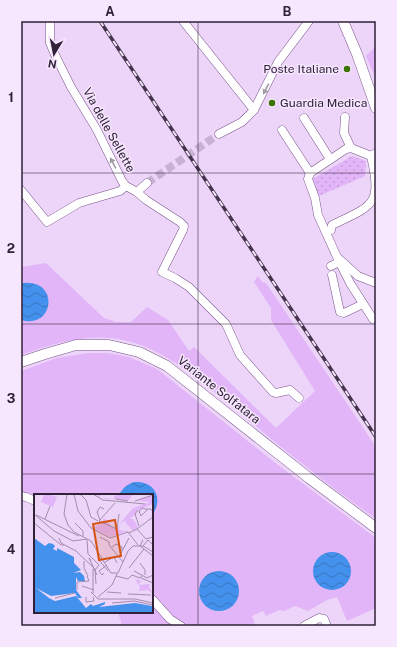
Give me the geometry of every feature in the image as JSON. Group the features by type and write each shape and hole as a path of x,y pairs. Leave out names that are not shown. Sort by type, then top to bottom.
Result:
{"main road":[{"path":"342,21 357,54 376,108"},
{"name":"Variante Solfatara","path":"21,362 76,345 109,345 139,352 167,366 309,478 376,528"}],"street":[{"name":"Via delle Sellette","path":"50,21 50,44 61,69 97,130 112,162 126,186 137,192 146,200 184,226 162,272 189,287 226,324 240,355 273,392 276,393 290,390 299,398"},
{"path":"183,21 254,110"},
{"path":"219,134 242,122 254,110 277,62 309,21"},
{"path":"345,117 344,133 352,148"},
{"path":"304,118 330,159"},
{"path":"282,130 310,173"},
{"path":"331,230 332,225 363,210 375,198 376,179 374,154 352,148 346,150 310,173 308,179 315,198 318,215 338,260 350,283 373,319"},
{"path":"137,192 147,183"},
{"path":"21,190 47,222 79,203 120,192 126,186"},
{"path":"331,266 338,260"},
{"path":"338,260 358,276 376,283"},
{"path":"332,275 340,312 344,314 363,304"},
{"path":"21,496 34,501"},
{"path":"153,601 170,619 180,626"},
{"path":"304,626 319,618 324,619 326,626"}],"shaded area":[{"path":"376,46 376,77 375,77 366,56"},
{"path":"352,156 366,161 365,176 319,196 311,180"},
{"path":"46,263 104,318 116,322 131,322 147,307 168,320 189,351 194,347 276,428 315,391 271,320 271,308 254,282 258,276 262,282 266,283 376,447 376,519 297,460 184,369 157,352 142,345 98,337 76,339 21,355 21,267"},
{"path":"88,353 107,353 129,357 157,369 278,465 376,538 376,608 347,621 337,597 327,600 308,611 295,606 284,611 279,610 266,616 263,611 252,616 255,623 248,626 186,626 172,617 153,598 153,494 34,494 34,498 21,493 21,371 57,358"},
{"path":"153,606 174,626 122,626 118,613 153,613"}],"water":[{"path":"21,284 36,284 43,289 48,296 46,312 40,318 32,321 21,320"},
{"path":"142,482 148,484 156,492 157,503 156,509 153,514 153,494 120,494 122,490 130,484"},
{"path":"328,552 336,552 346,557 350,564 350,578 346,585 336,590 328,590 318,585 316,582 313,575 313,567 318,557 321,555"},
{"path":"219,571 227,573 233,577 237,583 239,591 237,599 233,605 227,609 219,611 211,609 205,605 201,599 199,591 201,583 205,577 211,573"}],"tunnel":[{"path":"147,183 219,134"}],"railway":[{"path":"100,21 376,437"}],"place":[{"name":"Poste Italiane","path":"347,69"},
{"name":"Guardia Medica","path":"272,103"}]}
